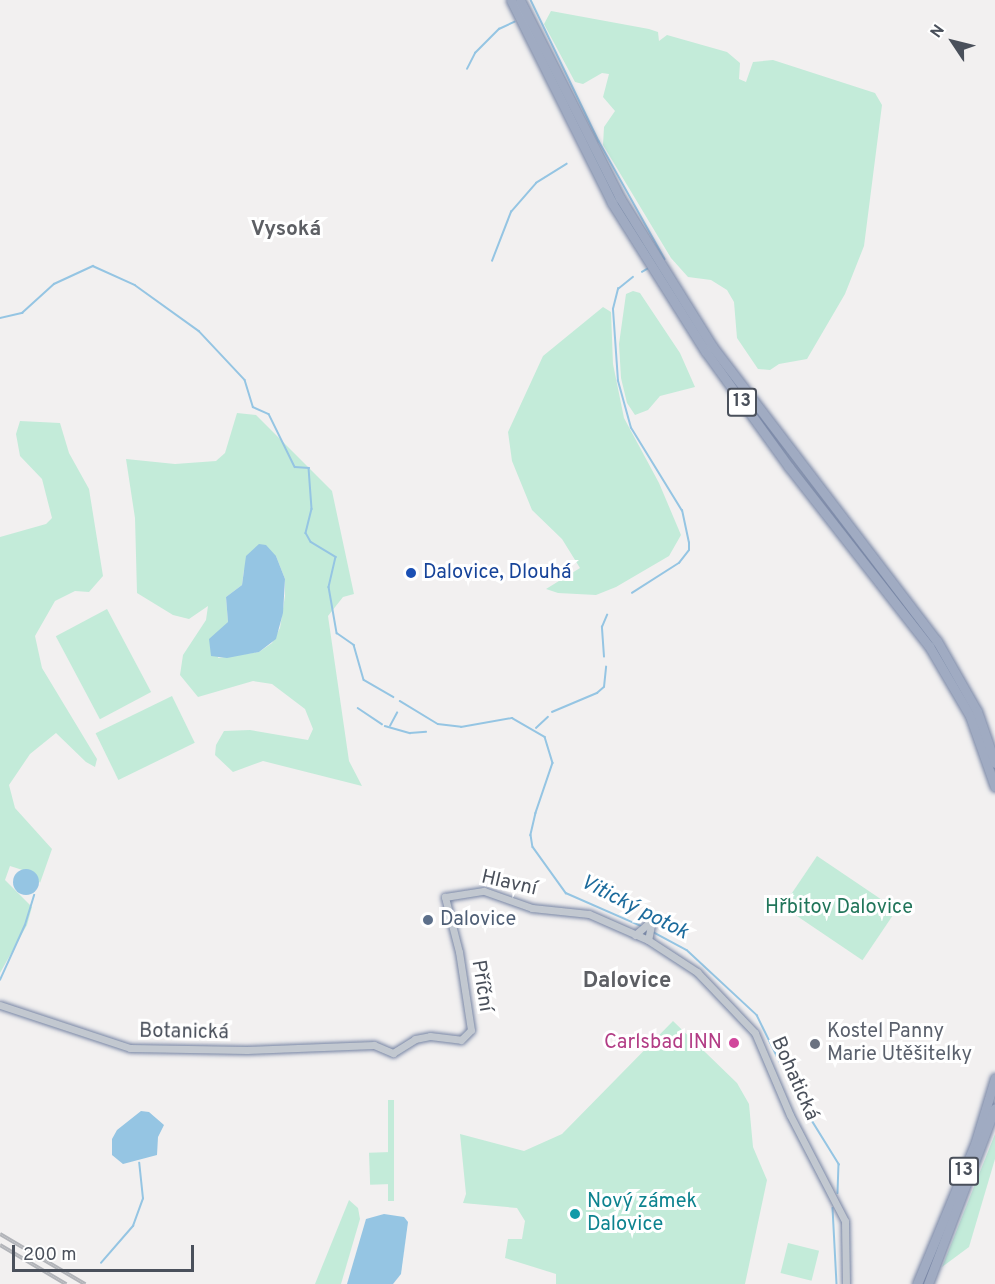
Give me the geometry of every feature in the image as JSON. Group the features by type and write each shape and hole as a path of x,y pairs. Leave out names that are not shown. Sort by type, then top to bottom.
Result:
{"highway":[{"name":"13","path":"511,0 612,203 706,352 789,467 929,646 970,716 995,787"},
{"name":"13","path":"520,0 589,142 632,218 712,346 937,641 977,711 995,763"},
{"name":"13","path":"928,1284 931,1264 975,1144 995,1078"},
{"name":"13","path":"917,1284 931,1264 984,1146 995,1108"},
{"path":"984,1146 995,1122"}],"street":[{"name":"Hlavní","path":"445,897 484,891 532,908 589,914 638,933"},
{"name":"Příční","path":"374,1045 393,1053 415,1039 430,1036 461,1040 471,1030 459,952 445,897"},
{"path":"638,933 650,924 649,938"},
{"name":"Bohatická","path":"638,933 649,938 698,972 755,1033 790,1115 845,1221 846,1284"},
{"name":"Botanická","path":"0,1005 140,1050 247,1050 374,1045"}],"green space":[{"path":"551,11 649,29 658,32 659,41 667,35 727,52 740,63 739,79 746,82 753,62 773,60 875,93 882,105 864,246 845,294 807,359 779,364 770,370 758,369 737,338 734,302 727,290 711,280 688,277 671,258 603,145 604,127 615,111 603,97 609,74 602,73 583,84 575,82 544,24"},
{"path":"633,291 640,293 680,353 695,387 660,396 648,410 635,415 627,403 621,378 619,344 626,294"},
{"path":"603,307 611,312 613,364 624,418 659,483 681,535 669,556 616,587 596,595 558,593 546,589 580,568 562,539 532,510 512,461 508,432 543,356"},
{"path":"237,413 256,415 332,491 354,594 343,597 328,616 349,761 362,786 263,761 233,772 215,755 216,745 224,731 250,730 308,740 313,729 305,709 272,684 253,681 198,697 180,675 183,655 206,620 208,606 189,619 173,615 137,593 135,518 126,459 175,464 216,461 225,453","holes":["276,556 285,579 280,628 272,643 259,652 218,658 228,622 226,597 242,585 244,570"]},
{"path":"20,421 60,423 69,453 89,489 103,576 89,592 75,591 55,601 35,636 42,668 97,759 95,767 86,762 56,733 30,754 9,785 15,808 52,849 40,883 35,874 10,866 5,880 32,907 27,925 0,973 0,537 46,524 52,518 42,479 20,456 16,434"},
{"path":"107,609 151,692 100,719 56,636"},
{"path":"172,696 195,743 118,780 96,733"},
{"name":"Hřbitov Dalovice","path":"817,856 897,910 862,960 783,907"},
{"path":"673,1021 737,1083 749,1104 753,1147 767,1180 745,1284 556,1284 556,1274 505,1258 508,1239 522,1239 525,1221 517,1208 463,1203 466,1194 460,1134 524,1151 562,1134"},
{"path":"388,1100 394,1100 394,1201 388,1201"},
{"path":"995,1134 995,1159 969,1247 942,1267"},
{"path":"391,1152 392,1184 370,1185 369,1153"},
{"path":"349,1200 358,1208 360,1219 341,1284 315,1284"},
{"path":"788,1243 819,1251 812,1281 781,1273"}],"water":[{"path":"259,544 266,545 276,556 285,579 283,613 276,639 259,652 227,658 211,656 209,639 228,622 226,597 242,585 246,556"},
{"path":"26,869 35,873 39,882 35,891 26,895 17,891 13,882 17,873"},
{"path":"141,1111 149,1112 164,1125 158,1137 157,1155 123,1164 112,1155 112,1139 117,1130"},
{"path":"384,1214 404,1217 408,1222 401,1274 393,1284 347,1284 366,1219"}],"waterway":[{"path":"531,0 599,141 665,259"},
{"path":"467,69 475,53 499,29 514,22"},
{"path":"492,261 511,212 536,183 567,164"},
{"name":"Vitický potok","path":"0,318 22,313 54,284 93,266 135,285 199,331 245,380 253,407 269,414 295,467 309,468 312,509 306,533 311,542 336,557 329,587 337,633 354,645 364,680 394,697"},
{"path":"642,272 647,269"},
{"path":"632,593 679,563 689,550 682,511 631,428 618,381 613,309 618,289 633,277"},
{"path":"604,657 602,627 607,615"},
{"path":"552,712 597,693 604,687 606,667"},
{"name":"Vitický potok","path":"400,701 438,724 461,727 512,718 545,737 553,763 536,813 531,835 533,847 566,893 641,926"},
{"path":"358,708 382,724"},
{"path":"390,726 397,713"},
{"path":"536,728 548,717"},
{"path":"385,726 410,733 426,732"},
{"path":"0,980 25,925 34,895"},
{"name":"Vitický potok","path":"653,932 687,950 757,1015 795,1093 839,1164 838,1193"},
{"path":"101,1263 133,1226 143,1199 139,1163"},
{"name":"Vitický potok","path":"833,1208 837,1284"}],"railway":[{"path":"0,1234 85,1284"},
{"path":"0,1245 66,1284"}],"place":[{"name":"Dalovice, Dlouhá","path":"411,573"},
{"name":"Dalovice","path":"428,920"},
{"name":"Carlsbad INN","path":"734,1043"},
{"name":"Kostel Panny Marie Utěšitelky","path":"815,1044"},
{"name":"Nový zámek Dalovice","path":"575,1214"}],"district":[{"name":"Vysoká","path":"286,230"},
{"name":"Dalovice","path":"627,982"}]}
